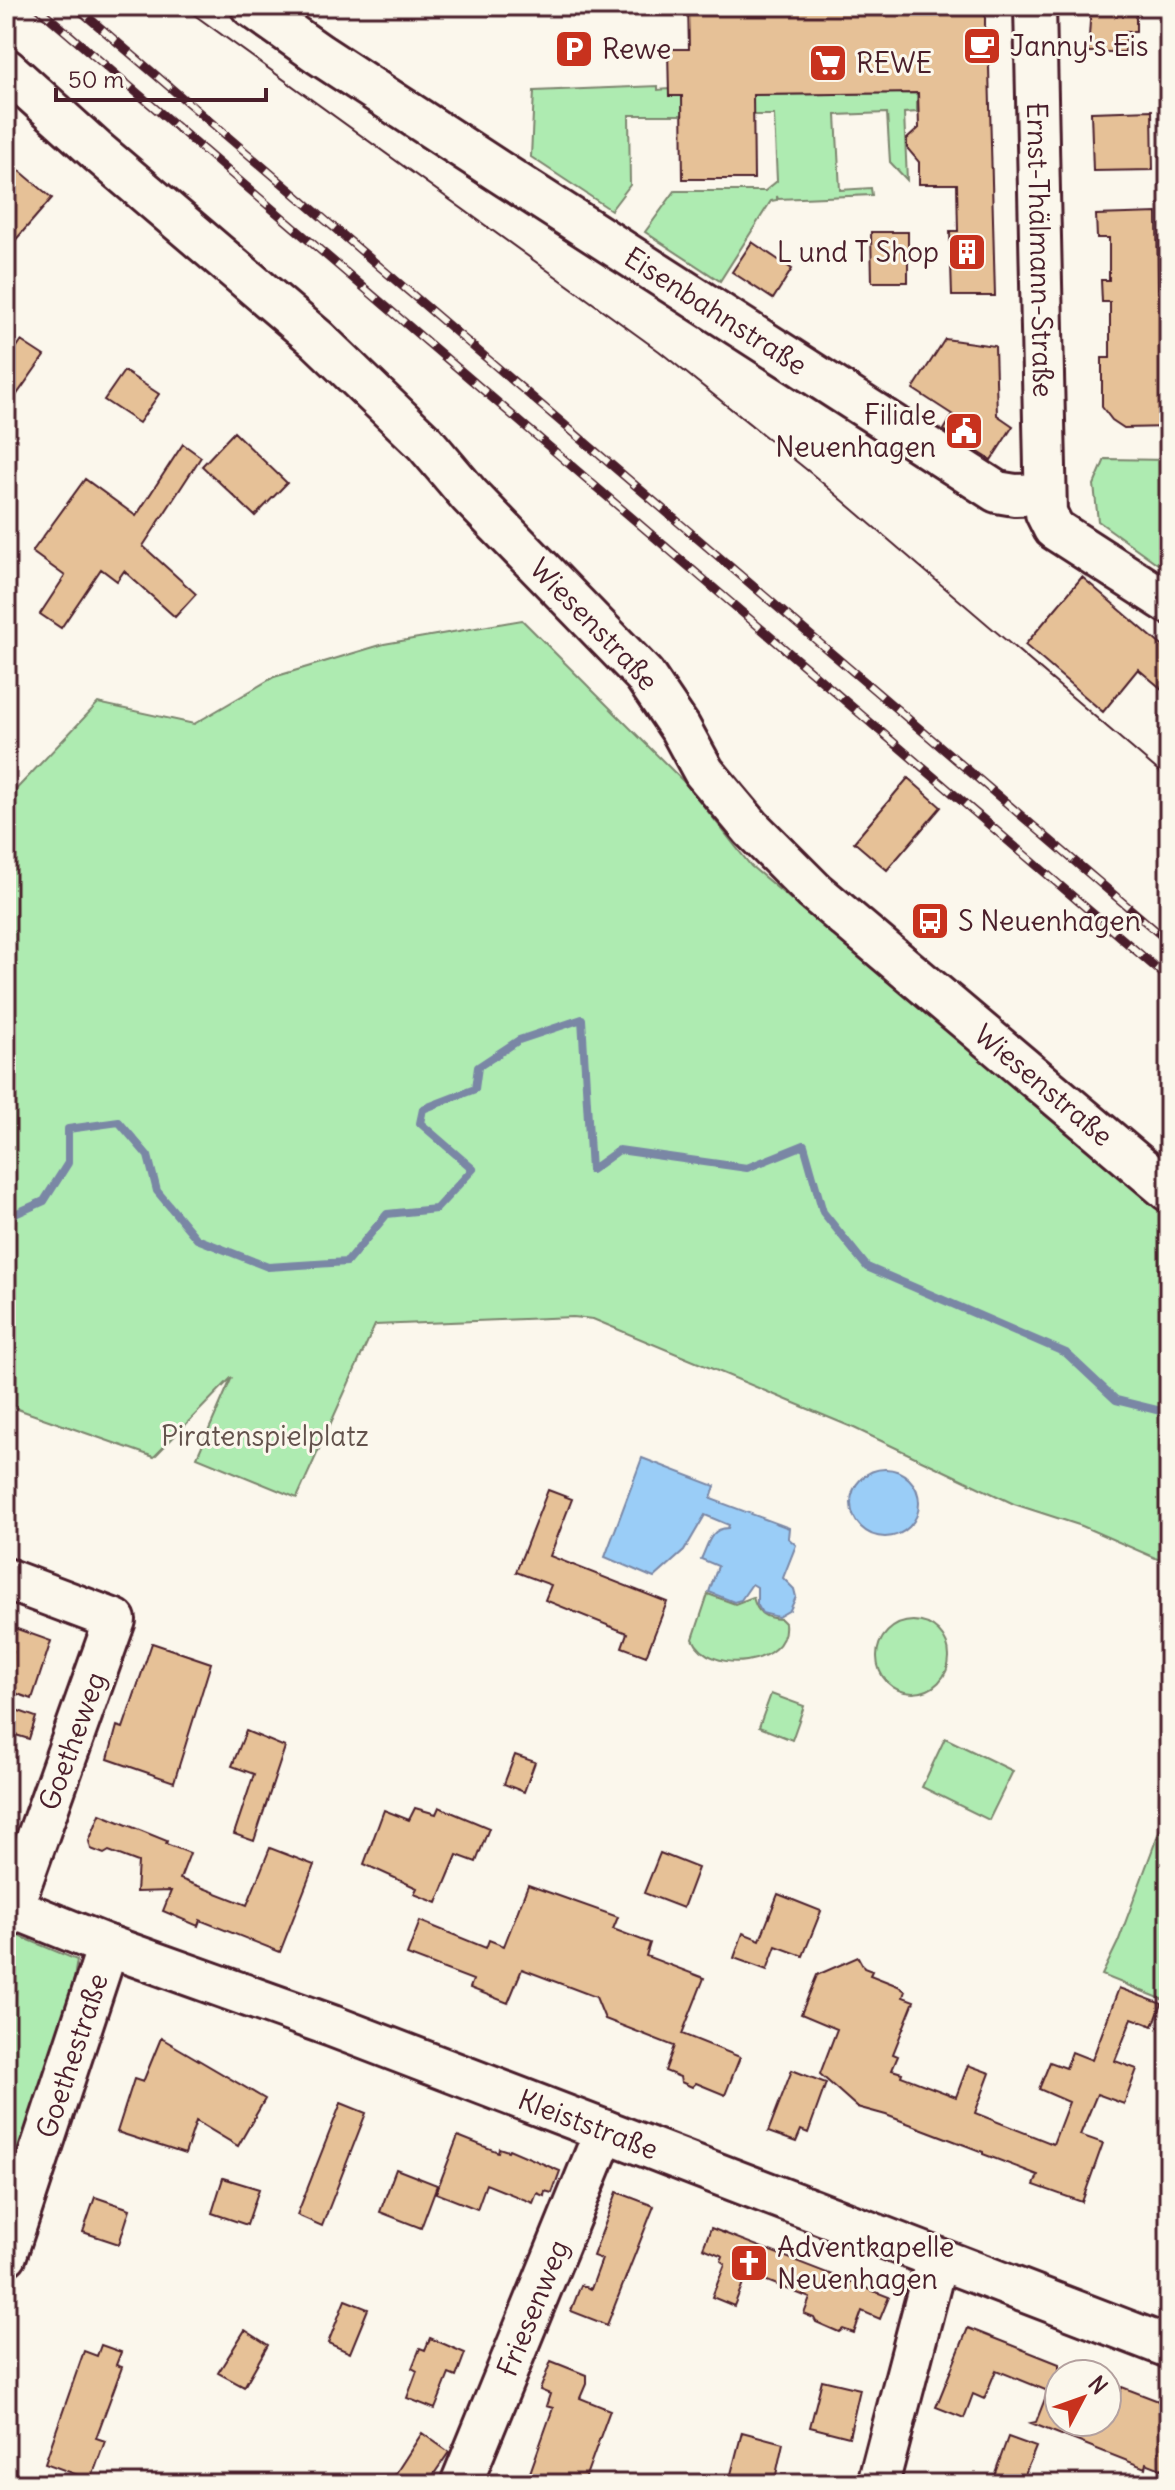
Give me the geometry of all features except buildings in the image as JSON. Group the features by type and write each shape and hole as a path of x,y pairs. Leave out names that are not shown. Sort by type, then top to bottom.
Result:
{"street":[{"name":"Eisenbahnstraße","path":"251,6 485,163 997,492 1045,494"},
{"name":"Ernst-Thälmann-Straße","path":"1035,6 1045,494"},
{"name":"Wiesenstraße","path":"6,69 317,339 425,443 469,495 644,675 680,728 704,772 751,828 814,891 1169,1191"},
{"path":"1045,494 1046,513 1054,529 1169,603"},
{"name":"Goetheweg","path":"6,1579 115,1620 8,1910"},
{"name":"Kleiststraße","path":"8,1910 332,2026 1169,2347"},
{"name":"Goethestraße","path":"6,2255 108,1946"},
{"name":"Friesenweg","path":"461,2484 605,2131"},
{"path":"878,2484 937,2258"}],"green space":[{"path":"658,86 658,90 669,89 669,96 917,93 917,112 904,113 907,180 890,162 887,113 836,115 840,190 871,188 872,195 778,199 777,196 720,281 645,232 675,191 765,191 777,181 774,115 629,115 630,185 611,210 531,157 534,91"},
{"path":"1105,459 1169,460 1169,572 1098,521 1094,485"},
{"name":"Piratenspielplatz","path":"522,620 687,785 751,866 1169,1216 1169,1564 1082,1526 1014,1504 854,1428 593,1319 573,1317 375,1325 297,1498 197,1457 232,1377 154,1457 6,1405 6,800 98,703 194,724 274,677 384,644"},
{"path":"708,1594 735,1604 753,1597 762,1614 785,1623 783,1638 775,1649 747,1661 730,1662 702,1651 693,1639"},
{"path":"906,1621 920,1621 939,1631 949,1650 949,1664 939,1683 920,1693 906,1693 887,1683 877,1664 877,1650 887,1631"},
{"path":"771,1694 804,1706 792,1740 759,1727"},
{"path":"945,1738 1013,1771 989,1820 922,1787"},
{"path":"1169,1805 1169,2002 1102,1975 1118,1942"},
{"path":"12,1933 77,1960 71,1997 6,2195 6,1951"}],"water":[{"path":"642,1458 715,1486 711,1499 789,1528 788,1538 796,1545 783,1578 794,1589 796,1597 790,1610 778,1617 762,1613 757,1604 757,1587 752,1584 741,1600 734,1602 709,1592 718,1566 701,1559 713,1534 729,1525 705,1515 684,1551 654,1578 605,1557"},
{"path":"885,1469 909,1479 919,1503 909,1527 885,1537 861,1527 851,1503 861,1479"}],"waterway":[{"path":"6,1218 44,1201 68,1163 68,1129 119,1122 148,1156 157,1191 197,1239 268,1267 347,1262 387,1214 436,1209 473,1169 420,1123 423,1109 475,1089 478,1067 519,1040 582,1019 591,1170 619,1150 747,1168 804,1145 823,1212 867,1267 1066,1353 1116,1400 1169,1413"}],"tram line":[{"path":"182,6 659,351 812,474 1169,780"}],"railway":[{"path":"36,6 1169,979"},
{"path":"75,6 1169,942"}],"place":[{"name":"Janny's Eis","path":"982,46"},
{"name":"Rewe","path":"574,49"},
{"name":"REWE","path":"828,63"},
{"name":"L und T Shop","path":"967,252"},
{"name":"Filiale Neuenhagen","path":"964,431"},
{"name":"S Neuenhagen","path":"930,921"},
{"name":"Adventkapelle Neuenhagen","path":"749,2263"}]}
